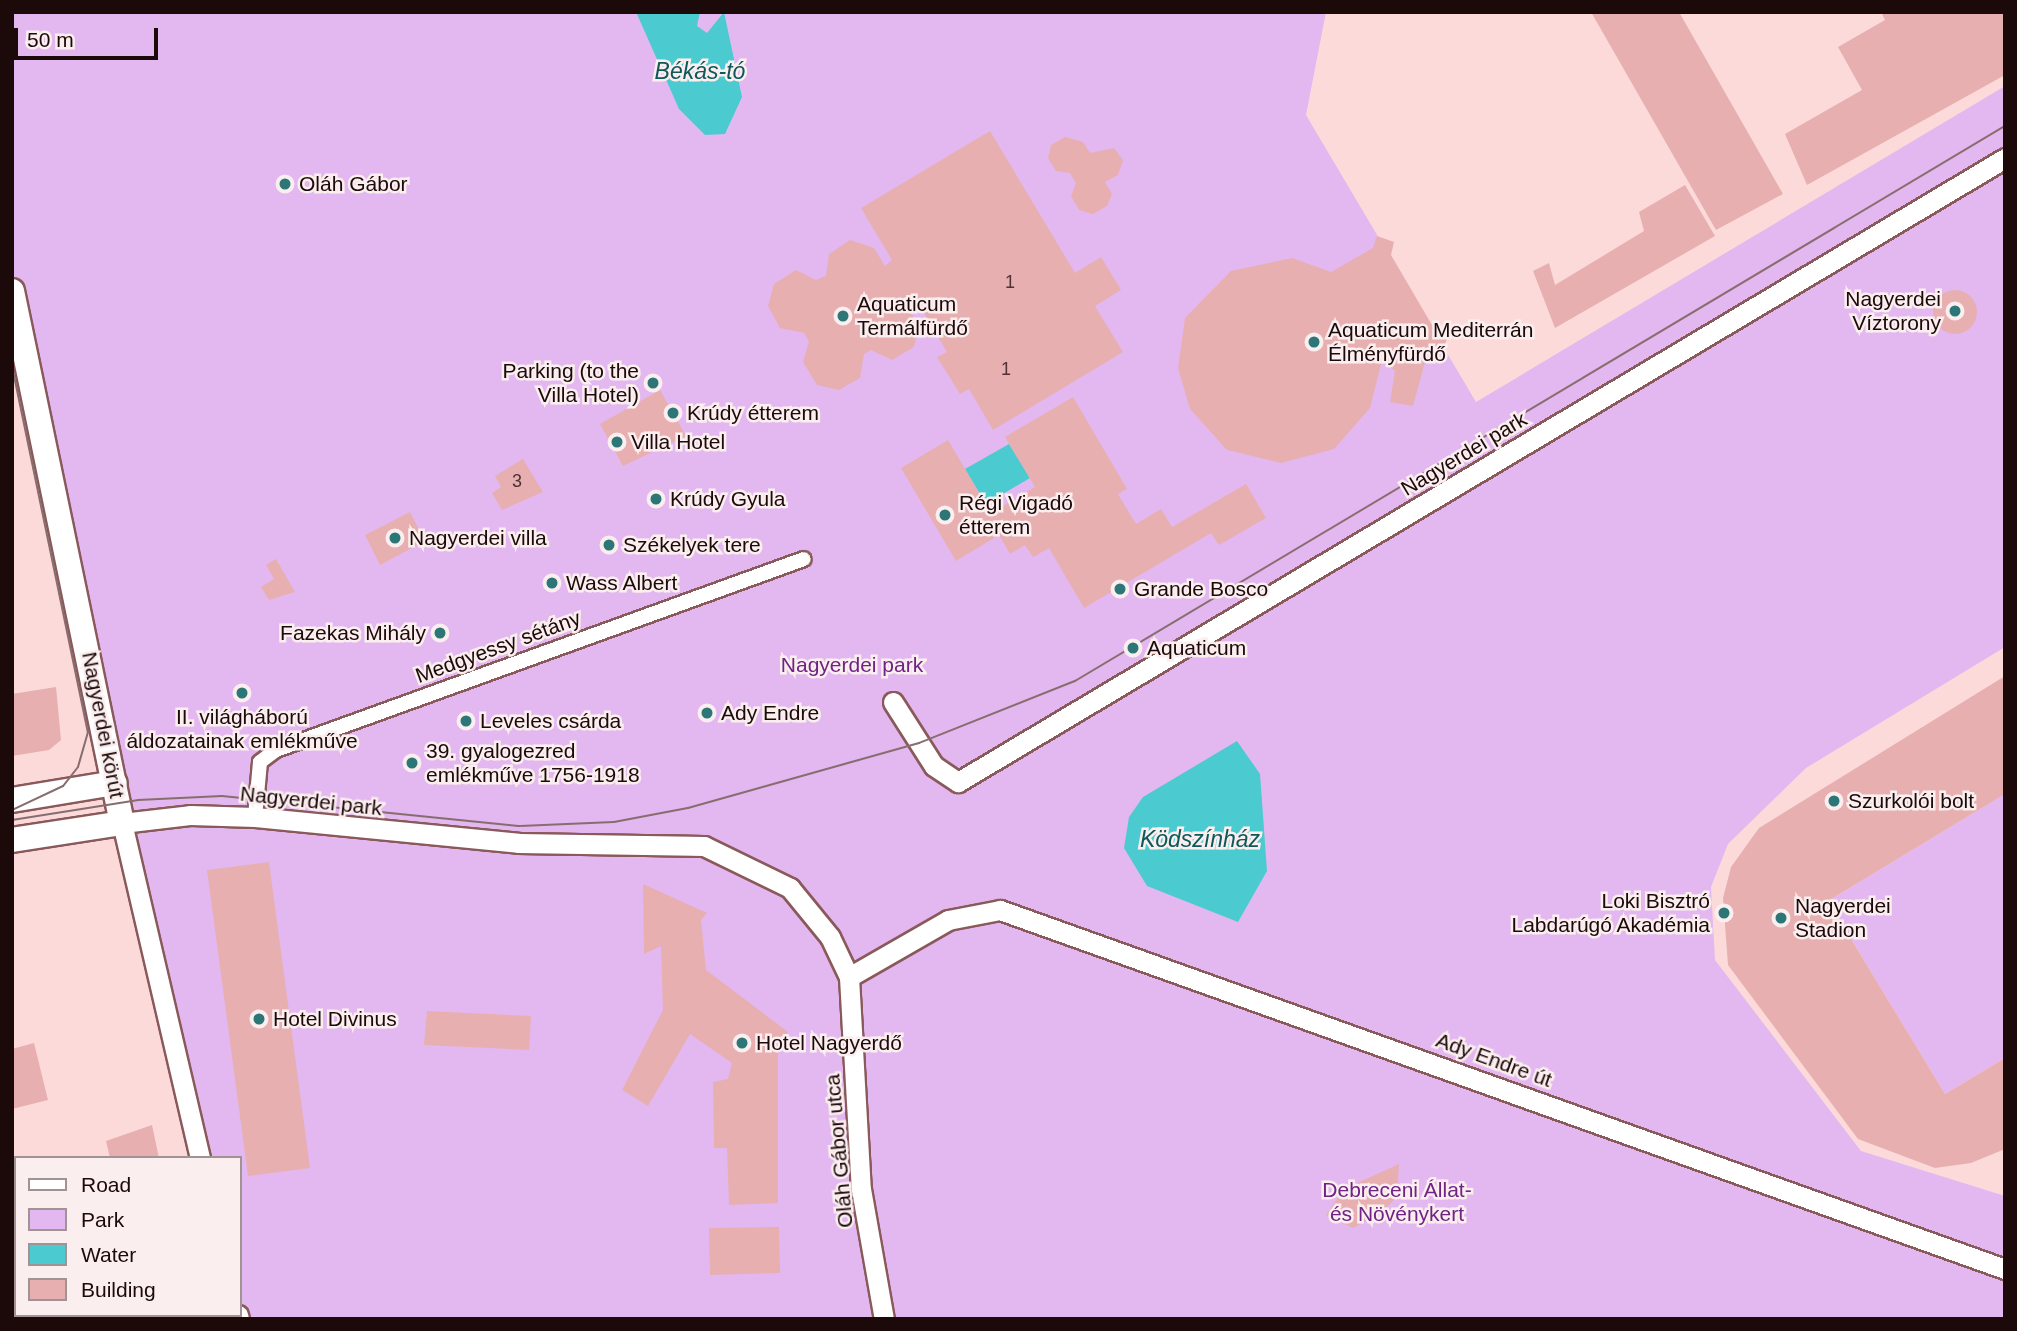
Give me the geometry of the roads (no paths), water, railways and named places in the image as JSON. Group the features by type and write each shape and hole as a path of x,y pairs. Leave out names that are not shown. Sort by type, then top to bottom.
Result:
{"street":[{"name":"Nagyerdei park","path":"894,702 946,778 958,782 2005,158"},
{"name":"Nagyerdei körút","path":"12,291 18,350 122,824 200,1156"},
{"name":"Medgyessy sétány","path":"255,817 260,762 276,751 804,559"},
{"path":"12,800 115,783"},
{"name":"Nagyerdei park","path":"122,824 190,815 255,817 518,843 704,846 790,888 830,937 849,977"},
{"path":"12,839 122,824"},
{"name":"Ady Endre út","path":"849,977 965,914 1000,910 2005,1269"},
{"name":"Oláh Gábor utca","path":"849,977 861,1189 884,1319"}],"water":[{"name":"Békás-tó","path":"636,12 700,12 697,26 707,33 724,12 742,97 725,134 705,135 679,109"},
{"path":"1009,444 1030,478 986,504 965,469"},
{"name":"Ködszínház","path":"1237,741 1260,774 1267,871 1238,922 1147,886 1124,848 1129,817 1143,797"}],"tram line":[{"path":"12,820 138,800 222,796 518,826 614,822 688,808 919,743 1075,681 2005,126"},
{"path":"12,366 88,732 78,767 63,786 12,810"}],"place":[{"name":"Oláh Gábor","path":"285,184"},
{"name":"Nagyerdei Víztorony","path":"1955,311"},
{"name":"Aquaticum Termálfürdő","path":"843,316"},
{"name":"Aquaticum Mediterrán Élményfürdő","path":"1314,342"},
{"name":"Parking (to the Villa Hotel)","path":"653,383"},
{"name":"Krúdy étterem","path":"673,413"},
{"name":"Villa Hotel","path":"617,442"},
{"name":"Krúdy Gyula","path":"656,499"},
{"name":"Régi Vigadó étterem","path":"945,515"},
{"name":"Nagyerdei villa","path":"395,538"},
{"name":"Székelyek tere","path":"609,545"},
{"name":"Wass Albert","path":"552,583"},
{"name":"Grande Bosco","path":"1120,589"},
{"name":"Fazekas Mihály","path":"440,633"},
{"name":"Aquaticum","path":"1133,648"},
{"name":"II. világháború áldozatainak emlékműve","path":"242,693"},
{"name":"Ady Endre","path":"707,713"},
{"name":"Leveles csárda","path":"466,721"},
{"name":"39. gyalogezred emlékműve 1756-1918","path":"412,763"},
{"name":"Szurkolói bolt","path":"1834,801"},
{"name":"Loki Bisztró Labdarúgó Akadémia","path":"1724,913"},
{"name":"Nagyerdei Stadion","path":"1781,918"},
{"name":"Hotel Divinus","path":"259,1019"},
{"name":"Hotel Nagyerdő","path":"742,1043"}],"park label":[{"name":"Debreceni Állat- és Növénykert","path":"1397,1202"}]}
